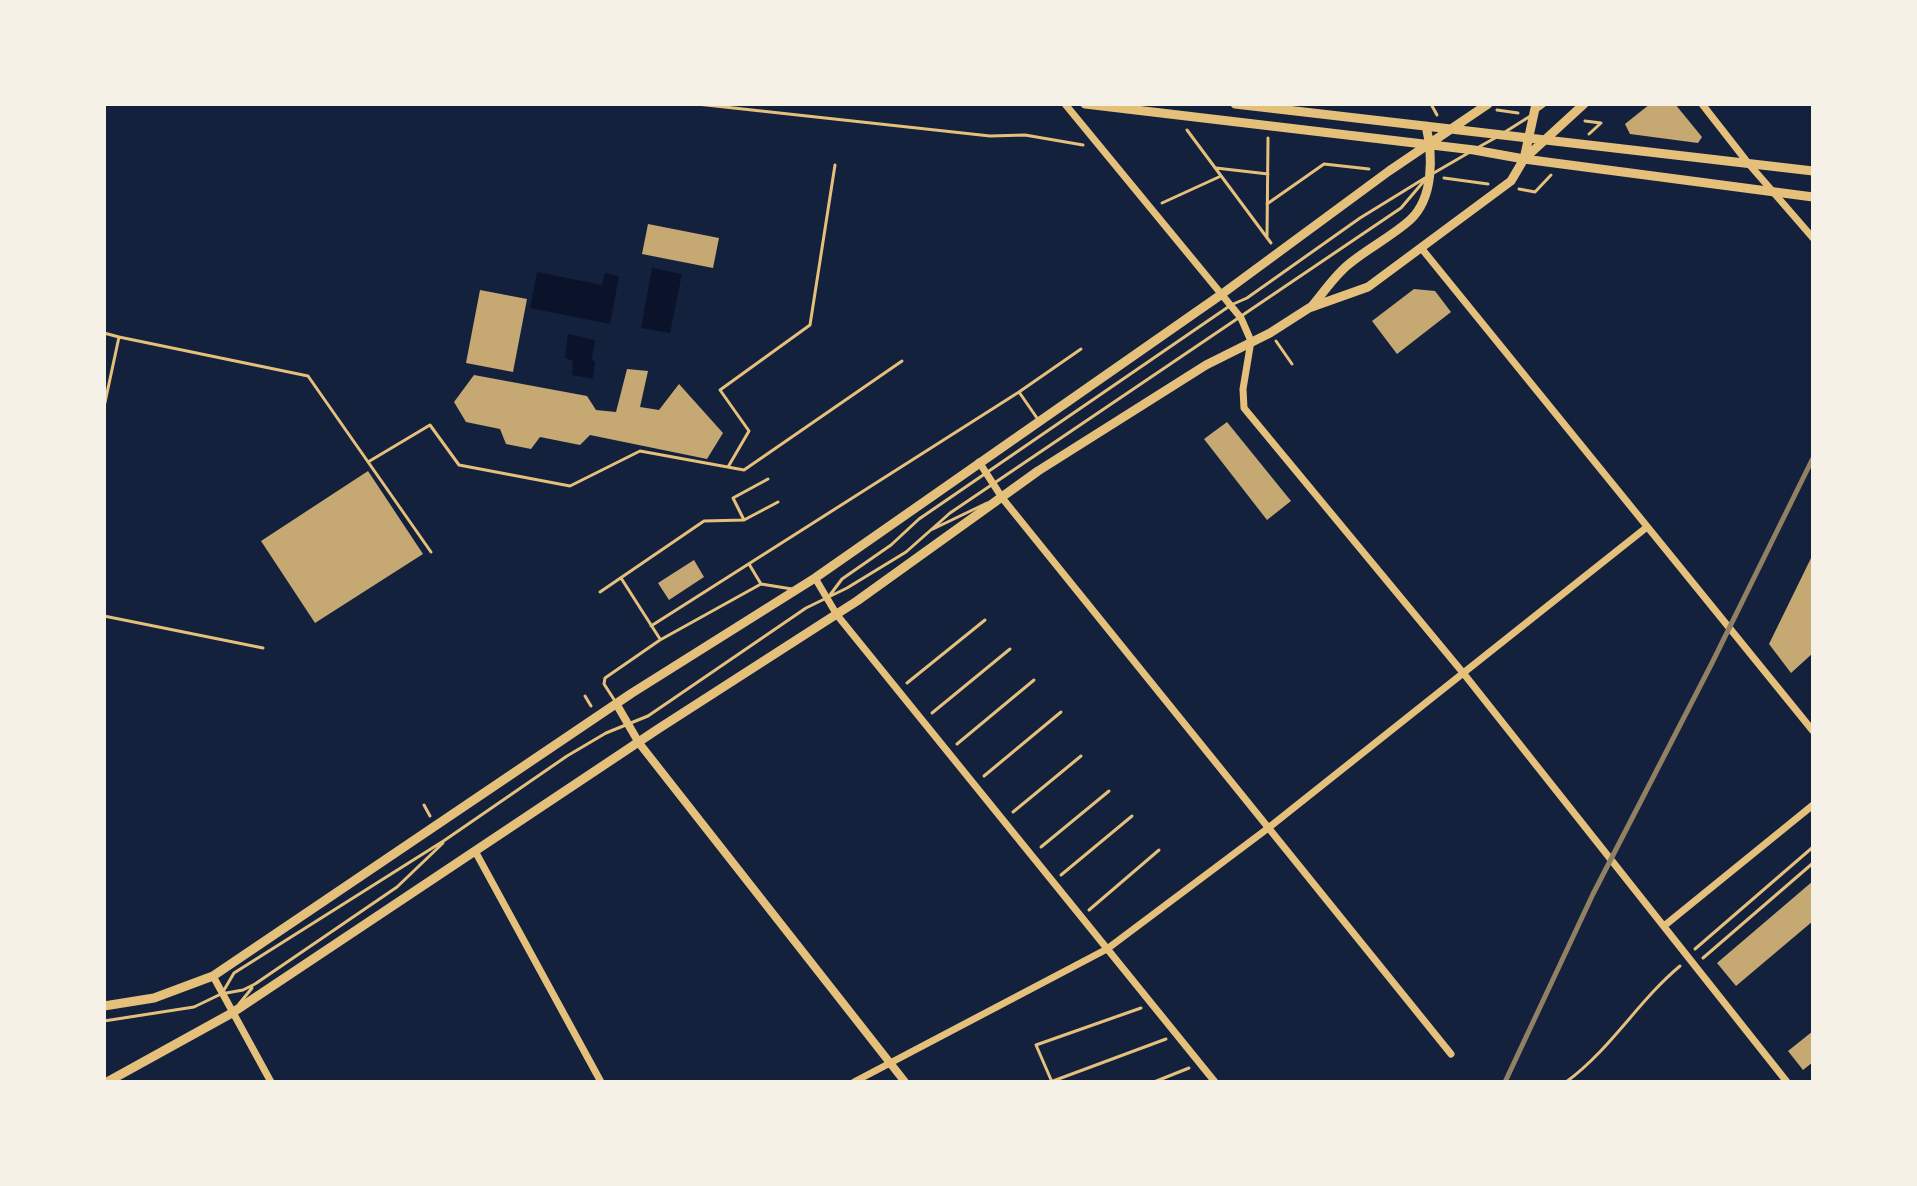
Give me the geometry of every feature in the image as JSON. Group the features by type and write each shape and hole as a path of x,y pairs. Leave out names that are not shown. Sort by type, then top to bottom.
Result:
{"main road":[{"path":"1085,104 1474,150 1813,197"},
{"path":"1235,104 1813,171"},
{"path":"104,1006 154,998 213,976 617,705 815,578 1488,104"},
{"path":"107,1082 232,1013 837,615 1038,471 1206,365 1270,333 1309,308 1368,287 1511,181 1524,159 1584,104"},
{"path":"1524,159 1534,109"},
{"path":"1309,308 1347,266 1411,219 1422,204 1430,176 1430,145 1426,126"}],"street":[{"path":"1065,104 1241,318 1251,341 1243,389 1244,408 1464,674 1787,1082"},
{"path":"1702,104 1813,238"},
{"path":"1422,249 1813,731"},
{"path":"979,462 1003,499 1451,1054"},
{"path":"854,1082 1107,949 1267,829 1647,527"},
{"path":"815,578 837,615 1215,1082"},
{"path":"617,705 639,743 905,1082"},
{"path":"1664,926 1813,805"},
{"path":"475,851 601,1082"},
{"path":"213,976 271,1082"}],"lane":[{"path":"827,598 842,579 891,545 919,519 1360,218 1501,135 1534,109 1546,104"},
{"path":"221,994 234,973 445,840 567,756 627,723 648,716 806,608 906,552 950,513 1401,208 1430,176"},
{"path":"651,626 1019,392 1081,349"},
{"path":"1019,392 1039,421"},
{"path":"744,520 733,498 768,479"},
{"path":"930,531 979,505 1003,499"},
{"path":"600,592 704,521 744,520 778,502"},
{"path":"749,564 761,584"},
{"path":"621,578 660,640"},
{"path":"617,705 604,684 605,678 660,640 761,584 796,590"},
{"path":"104,616 263,648"},
{"path":"104,1021 194,1007 221,994 255,984 397,887 445,840"},
{"path":"232,1013 255,984"}],"path":[{"path":"697,104 990,136 1025,135 1103,148"},
{"path":"1176,115 1278,252"},
{"path":"1267,238 1268,125"},
{"path":"1267,204 1324,164"},
{"path":"728,467 749,431 720,390 810,325 835,165"},
{"path":"1216,168 1268,174"},
{"path":"1152,208 1221,175"},
{"path":"104,333 308,376 431,552"},
{"path":"1270,333 1292,364"},
{"path":"104,407 119,337"},
{"path":"368,462 430,425 459,465 570,486 640,451 744,470 902,361"},
{"path":"899,690 985,620"},
{"path":"923,720 1010,649"},
{"path":"948,752 1034,680"},
{"path":"974,784 1061,712"},
{"path":"1003,820 1081,756"},
{"path":"1031,855 1109,791"},
{"path":"1053,882 1132,816"},
{"path":"1566,1082 1621,1032 1653,992 1813,847"},
{"path":"1081,916 1159,850"},
{"path":"1690,960 1813,863"},
{"path":"1152,1004 1036,1045 1052,1082 1177,1035"},
{"path":"1154,1082 1200,1064"}],"water":[{"path":"652,268 682,274 670,333 641,328"},
{"path":"537,272 602,285 605,273 619,276 610,324 530,308"},
{"path":"568,334 595,340 593,379 572,375 573,361 565,358"}],"building":[{"path":"1650,104 1675,104 1702,137 1698,143 1630,134 1625,124"},
{"path":"648,224 719,238 713,268 642,254"},
{"path":"1414,289 1435,291 1451,312 1397,354 1372,321"},
{"path":"480,290 527,299 513,372 466,363"},
{"path":"627,369 648,371 640,407 659,410 679,384 723,433 707,459 590,435 580,445 540,437 531,449 506,444 500,429 466,422 454,402 474,375 587,396 596,410 616,412"},
{"path":"1227,422 1291,501 1267,520 1204,439"},
{"path":"368,471 423,554 315,623 261,541"},
{"path":"1813,554 1813,653 1791,673 1769,644"},
{"path":"694,560 704,577 669,600 658,583"},
{"path":"1813,881 1813,921 1736,986 1717,963"},
{"path":"1813,1031 1813,1062 1803,1070 1788,1051"}],"railway":[{"path":"1505,1082 1593,894 1813,458"}]}
